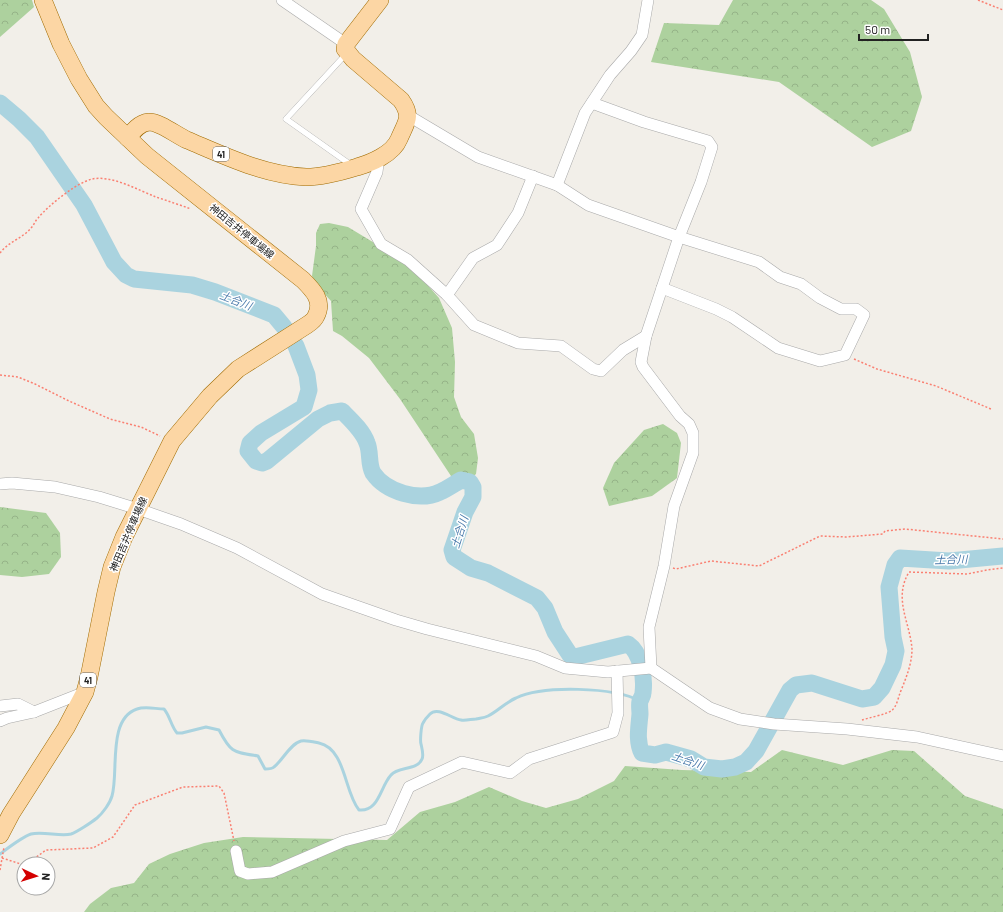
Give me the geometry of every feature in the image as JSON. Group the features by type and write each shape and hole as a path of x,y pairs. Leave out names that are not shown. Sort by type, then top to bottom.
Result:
{"main road":[{"name":"神田吉井停車場線","path":"0,835 11,814 66,728 85,692 112,567 138,509 172,441 210,396 238,369 308,325 316,317 319,300 312,289 217,210 147,156 96,106 78,79 60,44 42,0"},
{"path":"380,0 346,48 401,100 407,108 409,116"},
{"name":"41","path":"128,138 134,130 142,124 148,122 157,123 186,139 252,167 267,171 306,177 325,175 354,168 379,157 398,142 409,116"}],"street":[{"path":"282,0 346,48"},
{"path":"558,185 585,112 610,75 631,51 642,35 648,0"},
{"path":"592,103 644,122 708,141 712,147 701,182 679,237 646,336 641,362 643,367 680,416 689,424 693,433 693,453 674,506 664,566 649,627 651,668"},
{"path":"409,116 478,157 558,185 588,205 679,237 759,262 780,277 801,284 820,298 841,309 856,309 864,315 845,355 820,361 778,348 732,317 716,309 662,288"},
{"path":"379,157 377,172 361,208 381,244 408,260 447,296 474,324 518,343 561,346 593,369 601,371 623,350 646,336"},
{"path":"447,296 473,258 497,246 518,213 533,176"},
{"path":"0,475 12,482"},
{"path":"0,484 12,482 55,487 98,497 138,509 181,524 237,548 322,594 396,620 536,656 565,668 608,672 651,668 710,708 740,719 774,724 848,729 917,737 1003,756"},
{"path":"236,851 240,870 248,874 272,872 344,841 390,829 409,787 462,762 510,773 529,759 613,732 618,713 617,671"},
{"path":"0,722 7,718 34,712 85,692"},
{"path":"0,706 18,704 34,712"}],"lane":[{"path":"346,48 286,119 354,168"}],"path":[{"path":"978,0 1003,10"},
{"path":"0,252 4,247 30,229 38,218 61,196 92,179 106,179 129,185 156,197 194,210"},
{"path":"845,355 877,369 936,386 991,409"},
{"path":"0,375 18,377 30,381 69,401 110,419 141,427 172,441"},
{"path":"664,566 676,569 711,561 759,566 820,536 846,537 883,534 885,531 905,529 1003,539"},
{"path":"848,729 858,722 890,712 894,708 905,681 911,662 912,648 904,613 903,593 904,580 909,572 967,574 1003,568"},
{"path":"38,856 46,850 93,848 113,837 135,805 183,787 219,786 224,793 236,851"},
{"path":"2,858 16,862"}],"green space":[{"path":"0,0 32,0 34,7 0,37"},
{"path":"733,0 871,0 884,9 910,52 922,97 911,131 872,147 779,82 651,62 664,23 719,25"},
{"path":"329,223 348,227 386,250 417,273 439,298 452,328 455,362 454,397 461,417 474,434 478,458 476,474 465,483 451,476 400,399 369,358 342,336 333,331 331,301 318,287 312,276 316,246 316,233 320,224"},
{"path":"663,424 677,433 681,443 677,478 652,496 609,506 603,488 614,463 644,430"},
{"path":"0,507 46,513 60,533 61,557 49,574 22,577 0,575"},
{"path":"782,750 843,765 892,750 914,751 965,796 1003,809 1003,912 84,912 90,904 111,888 134,883 149,864 170,854 204,843 243,837 387,840 420,812 455,802 489,787 522,801 546,808 578,799 614,781 625,766 682,770 751,772"}],"waterway":[{"name":"土合川","path":"0,103 37,137 84,205 114,262 126,275 134,279 192,285 215,292 274,315 284,327 296,346 307,375 309,390 304,407 261,433 250,443 248,451 256,461 262,463 267,461 318,419 330,413 342,411 363,434 368,447 371,469 373,473 379,480 394,490 413,495 432,495 461,480 470,482 473,487 473,497 465,512 452,550 454,557 471,568 488,573 537,598 545,608 555,632 570,655 575,657 628,644 632,648 639,659 643,673 643,694 640,703 638,734 642,753 655,755 666,752 691,759 704,767 722,769 735,767 746,762 756,751 790,690 796,685 812,683 862,699 874,697 882,688 893,665 896,651 893,637 889,587 895,565 900,558 949,561 1003,556"},
{"path":"0,854 27,835 36,833 62,835 71,834 95,820 104,811 112,796 114,786 116,747 121,723 128,715 140,708 164,709 177,733 206,727 219,730 230,747 238,752 258,756 265,769 273,768 293,745 301,741 319,743 328,747 335,753 340,762 354,802 359,810 366,810 375,803 387,780 394,772 420,763 423,756 421,742 422,725 428,716 433,712 441,712 461,720 484,718 516,698 528,694 543,691 578,689 613,693 628,696 640,701"}]}
